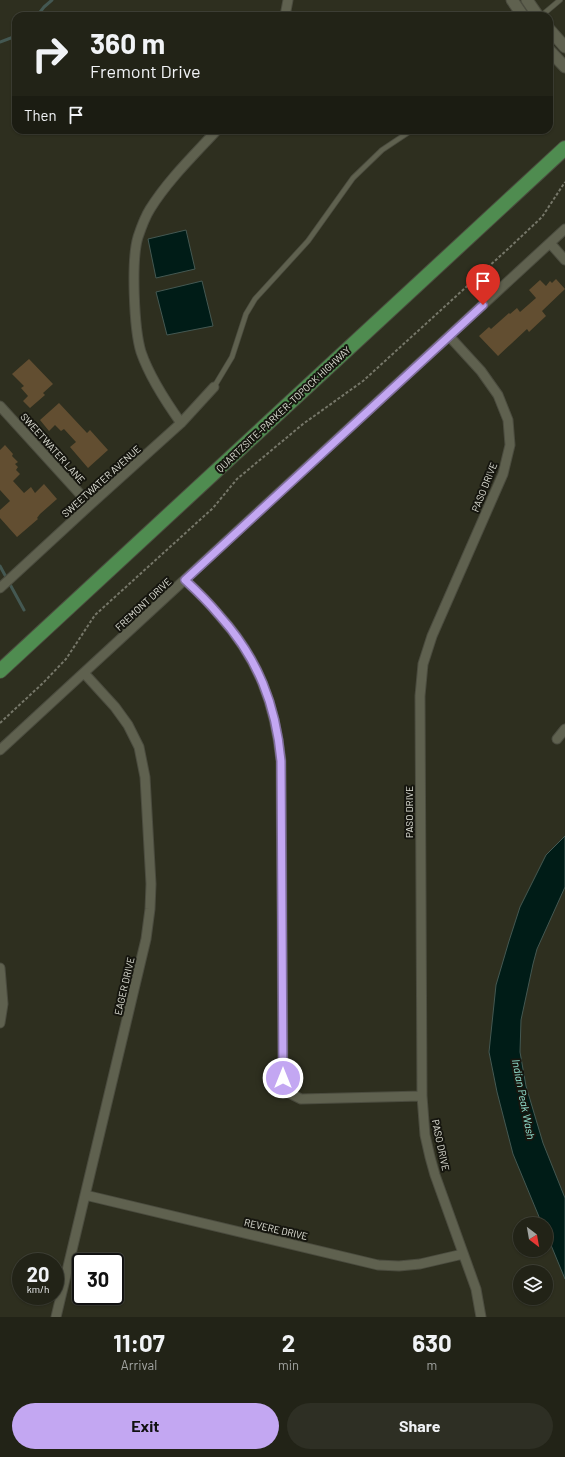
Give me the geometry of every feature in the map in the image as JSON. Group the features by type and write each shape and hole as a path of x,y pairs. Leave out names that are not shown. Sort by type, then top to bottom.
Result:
{"highway":[{"name":"QUARTZSITE–PARKER–TOPOCK HIGHWAY","path":"0,670 565,148"}],"street":[{"path":"286,12 288,0"},
{"path":"512,0 520,12"},
{"path":"527,0 535,12"},
{"path":"553,34 565,47"},
{"path":"553,54 565,67"},
{"path":"181,424 158,389 141,351 135,307 135,260 138,238 150,210 168,185 213,134"},
{"name":"FREMONT DRIVE","path":"0,750 565,229"},
{"path":"550,243 565,260"},
{"name":"PASO DRIVE","path":"449,336 481,371 498,395 508,420 510,445 503,474 432,636 423,664 420,696 422,1096 425,1135 435,1175 476,1289 481,1317"},
{"name":"SWEETWATER AVENUE","path":"0,588 90,504 181,424 214,387"},
{"name":"SWEETWATER LANE","path":"0,406 90,504"},
{"path":"185,580 220,615 240,642 257,670 268,694 278,736 281,761 283,1078 289,1093 301,1099 422,1096"},
{"name":"EAGER DRIVE","path":"56,1317 146,939 150,909 151,884 145,777 139,747 128,726 115,707 84,673"},
{"path":"556,739 565,729"},
{"path":"0,968 3,1004 0,1023"},
{"name":"REVERE DRIVE","path":"85,1195 378,1265 399,1266 420,1264 463,1254"}],"lane":[{"path":"546,12 560,0"},
{"path":"214,387 232,356 246,314 255,299 308,242 353,178 382,150 406,134"}],"path":[{"path":"0,723 43,683 66,659 94,615 213,508 237,479 303,424 363,381 504,253 542,217 565,182"}],"water":[{"path":"186,230 195,269 156,278 148,239"},
{"path":"202,281 213,326 167,335 156,292"},
{"name":"Indian Peak Wash","path":"565,836 565,887 537,949 521,1020 520,1052 526,1086 543,1143 565,1198 565,1279 553,1250 553,1217 539,1217 513,1154 497,1092 489,1052 496,985 520,907 546,855"}],"building":[{"path":"556,279 565,289 542,311 546,316 529,332 527,329 498,356 479,336 489,327 491,329 517,308 520,312 536,298 529,290 540,280 546,286 550,281 552,283"},
{"path":"29,359 53,384 43,393 45,395 30,408 23,401 28,396 21,388 24,386 12,374"},
{"path":"59,403 87,433 90,430 108,450 88,468 70,447 76,442 64,429 61,431 55,425 49,431 40,420"},
{"path":"5,445 18,462 15,464 18,467 16,470 20,474 13,481 24,493 31,487 35,493 44,484 57,499 40,514 37,518 38,519 17,537 0,518 0,510 10,501 0,490 0,450"}],"waterway":[{"path":"40,12 52,0"},
{"path":"0,42 12,38"},
{"path":"0,566 24,610"}],"route":[{"path":"283,1078 281,761 274,715 268,694 257,670 240,642 220,615 185,580 483,305"}]}
